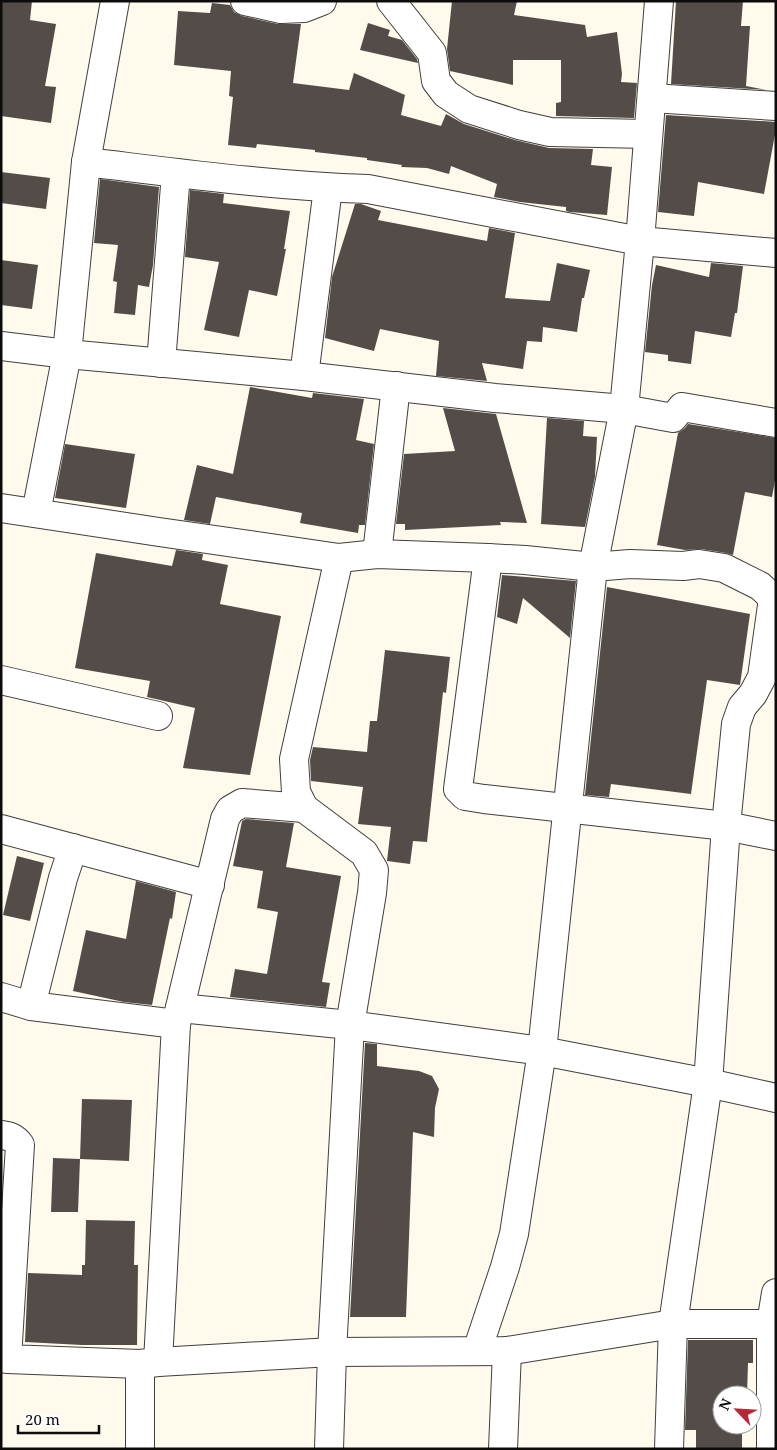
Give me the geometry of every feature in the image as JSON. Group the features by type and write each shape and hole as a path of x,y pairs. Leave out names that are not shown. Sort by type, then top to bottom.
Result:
{"street":[{"path":"36,513 67,354 86,162 115,1"},
{"path":"245,1 280,9 304,8 322,1"},
{"path":"391,1 432,53 436,81 446,94 469,109 519,125 550,132 648,134"},
{"path":"477,1352 505,1268 514,1234 542,1051 593,567 624,409 640,241 659,1"},
{"path":"652,98 776,106"},
{"path":"86,162 328,188 368,189 640,241 776,254"},
{"path":"162,363 176,172"},
{"path":"304,376 328,188"},
{"path":"1,346 304,376 495,398 624,409 673,418 682,407 776,423"},
{"path":"377,554 396,386"},
{"path":"1,508 339,558 377,554 525,560 593,567 630,564 682,566 699,564 724,568 760,586 774,598 762,678 753,694 742,707 736,724 726,826 708,1083 673,1324 669,1449"},
{"path":"328,1449 350,1026 374,870 364,853 304,808 296,792 294,759 339,558"},
{"path":"488,558 458,789 465,796 726,826 776,836"},
{"path":"1,680 158,716"},
{"path":"140,1449 178,1016 225,819 230,810 242,802 304,808"},
{"path":"1,829 210,885"},
{"path":"31,1006 63,878 73,848"},
{"path":"1,997 31,1006 350,1026 542,1051 776,1098"},
{"path":"1,1135 16,1140 20,1145 4,1361 149,1363 332,1352 507,1351 673,1324 771,1324"},
{"path":"771,1449 771,1324 776,1293"},
{"path":"503,1449 507,1351"}],"building":[{"path":"1,1 32,1 30,20 56,24 45,86 56,87 51,123 1,116"},
{"path":"452,1 517,1 514,15 585,25 587,37 617,32 622,74 621,82 637,83 634,118 556,116 556,103 561,102 561,60 513,60 513,85 450,71 447,49"},
{"path":"676,1 743,1 741,26 750,26 746,86 766,90 671,84"},
{"path":"212,3 230,5 234,12 242,16 278,24 301,24 293,83 349,90 354,73 405,95 401,115 441,126 446,114 464,124 515,140 549,148 593,149 591,165 612,167 607,215 570,212 566,211 566,207 494,197 497,184 451,166 449,174 427,168 401,167 402,165 367,160 367,158 315,152 315,150 257,144 256,148 228,145 233,97 229,96 231,71 174,65 178,11 210,13"},
{"path":"368,23 390,30 388,36 402,40 418,63 360,50"},
{"path":"666,115 776,122 764,194 698,182 694,216 658,212"},
{"path":"1,172 50,178 46,209 1,203"},
{"path":"100,179 159,187 153,265 149,287 138,285 135,315 114,313 117,282 113,281 118,245 94,243"},
{"path":"190,190 224,194 223,203 290,211 284,249 286,249 277,296 249,290 239,337 204,330 219,262 185,257"},
{"path":"355,204 361,204 381,211 378,220 487,241 489,228 515,233 505,298 550,301 557,263 590,270 584,298 582,298 577,332 543,327 542,342 527,341 523,369 482,363 487,381 436,376 439,341 380,329 374,351 325,338 332,277"},
{"path":"1,260 38,265 32,309 1,305"},
{"path":"711,263 743,266 737,313 735,313 731,337 695,331 691,364 668,361 668,355 645,352 656,265 709,277"},
{"path":"250,387 312,398 313,393 364,399 356,440 374,444 365,525 359,525 358,533 300,523 302,513 216,497 210,524 184,520 197,465 233,474"},
{"path":"443,408 496,414 527,523 500,522 501,525 405,530 405,524 396,524 404,454 455,451"},
{"path":"547,418 584,421 583,436 597,437 595,477 585,527 541,524"},
{"path":"688,424 776,438 776,475 772,497 745,492 733,555 701,549 685,550 657,545 678,433"},
{"path":"65,444 135,454 126,508 55,498"},
{"path":"176,550 203,554 202,560 228,565 220,604 281,616 250,775 183,768 195,708 147,697 150,681 75,668 96,553 172,566"},
{"path":"502,575 576,581 570,638 523,598 517,624 497,617"},
{"path":"607,587 750,614 740,685 707,680 691,794 611,784 609,797 585,795"},
{"path":"385,650 450,657 446,693 443,692 427,842 413,841 410,864 387,861 391,827 358,824 363,787 311,781 310,760 313,747 367,752 370,721 377,721"},
{"path":"246,819 294,823 286,867 341,876 322,982 330,983 326,1007 230,997 235,969 267,974 278,912 257,908 263,871 233,866 242,821"},
{"path":"17,856 44,863 30,921 3,915"},
{"path":"136,881 176,892 172,919 170,918 152,1005 124,1002 73,991 86,930 126,939"},
{"path":"365,1043 377,1044 377,1066 419,1071 432,1076 439,1089 435,1108 434,1137 413,1132 406,1317 350,1317"},
{"path":"82,1099 132,1100 129,1161 80,1159"},
{"path":"53,1158 80,1159 78,1212 51,1212"},
{"path":"86,1220 135,1221 134,1265 138,1265 137,1345 25,1342 28,1273 82,1275 82,1265 85,1265"},
{"path":"688,1340 753,1340 753,1363 748,1363 747,1385 712,1385 712,1435 742,1435 742,1449 696,1449 696,1430 685,1430"}]}
